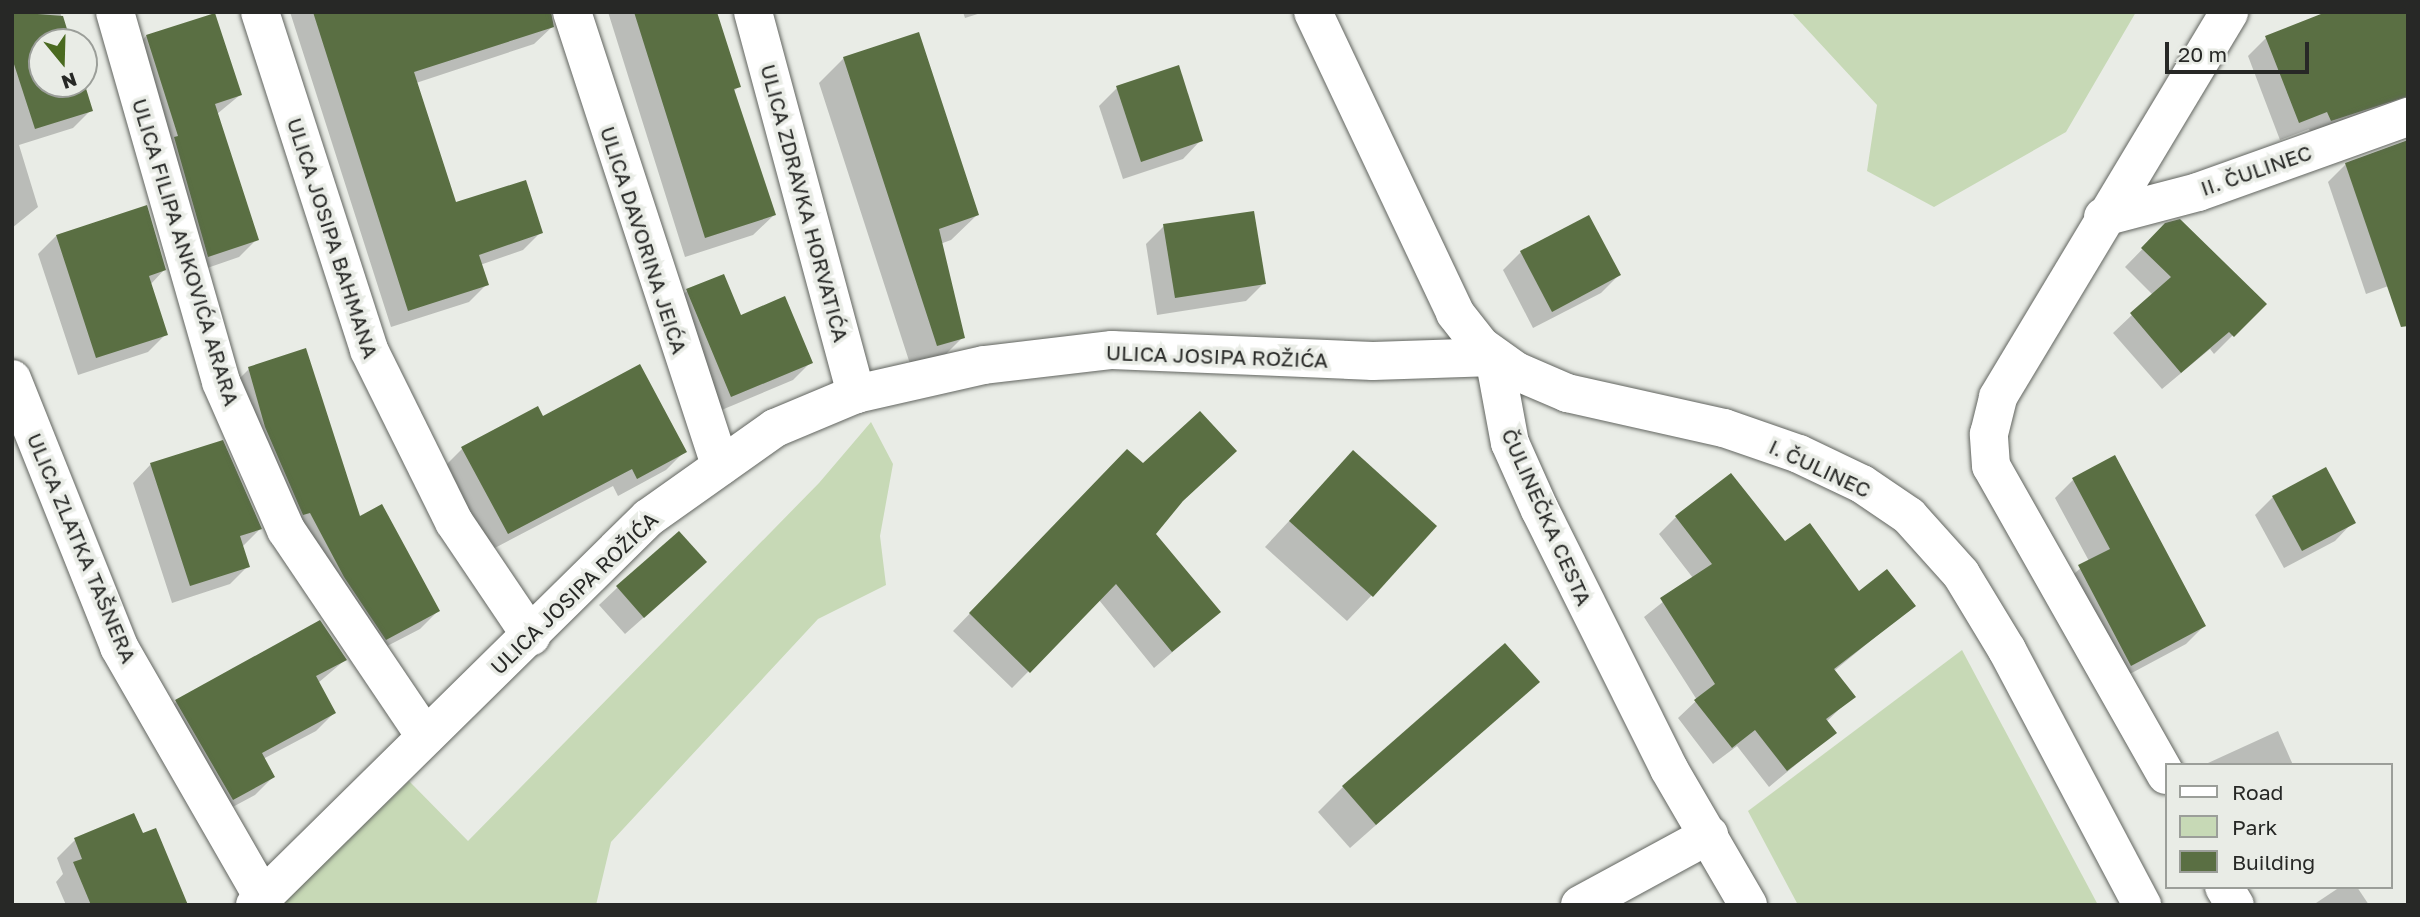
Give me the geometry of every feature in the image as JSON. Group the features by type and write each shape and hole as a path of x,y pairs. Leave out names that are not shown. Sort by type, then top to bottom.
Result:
{"street":[{"name":"ULICA FILIPA ANKOVIĆA ARARA","path":"115,12 220,382 286,530 425,736"},
{"name":"ULICA JOSIPA BAHMANA","path":"260,12 369,350 454,522 531,636"},
{"name":"ULICA DAVORINA JEIĆA","path":"572,12 720,466"},
{"name":"ULICA ZDRAVKA HORVATIĆA","path":"753,12 856,394"},
{"path":"1313,12 1455,313 1494,357"},
{"path":"2164,772 2013,509 1991,466 1989,434 1998,397 2103,217 2229,12"},
{"name":"II. ČULINEC","path":"2103,217 2198,192 2408,117"},
{"name":"ULICA JOSIPA ROŽIĆA","path":"259,901 648,518 775,428 856,394 984,365 1112,349 1373,361 1494,357"},
{"name":"ČULINEČKA CESTA","path":"1494,357 1510,443 1539,510 1669,769 1748,905"},
{"name":"I. ČULINEC","path":"1494,357 1567,393 1724,428 1799,454 1862,484 1909,516 1961,574 1994,628 2142,905"},
{"name":"ULICA ZLATKA TAŠNERA","path":"12,379 119,647 259,901"},
{"path":"1580,905 1709,835"},
{"path":"2225,889 2235,905"}],"green space":[{"path":"1791,12 2136,12 2066,132 1934,207 1867,171 1877,105"},
{"path":"871,422 893,464 880,536 886,585 818,619 611,842 596,905 281,905 409,781 468,841 819,483"},
{"path":"1962,650 2098,905 1798,905 1748,811"}],"building":[{"path":"12,12 63,16 67,28 28,28 28,98 89,98 93,111 35,129 12,58"},
{"path":"313,12 551,12 554,27 414,72 456,202 526,180 543,233 479,255 489,285 408,311"},
{"path":"634,12 717,12 741,87 734,89 776,215 705,238"},
{"path":"2326,12 2408,12 2408,96 2331,121 2327,112 2299,123 2265,36"},
{"path":"215,13 242,95 215,104 259,240 208,257 174,137 178,136 146,35"},
{"path":"919,32 979,215 939,229 965,338 937,346 843,57"},
{"path":"1179,65 1203,141 1141,162 1116,86"},
{"path":"2408,140 2408,326 2401,327 2345,163"},
{"path":"147,205 166,270 149,276 168,335 96,358 56,235"},
{"path":"1254,211 1266,284 1175,298 1163,224"},
{"path":"1589,215 1621,275 1552,312 1520,251"},
{"path":"2180,219 2267,304 2234,337 2229,332 2181,373 2130,313 2171,277 2141,248 2165,223"},
{"path":"724,274 741,315 785,296 813,363 731,397 686,289"},
{"path":"306,348 360,516 382,504 440,611 386,640 344,577 310,513 303,515 265,427 248,367"},
{"path":"640,364 687,452 637,479 632,469 508,534 461,447 538,406 543,416"},
{"path":"1200,411 1237,451 1183,501 1156,534 1221,612 1172,652 1116,584 1030,673 969,613 1127,449 1143,463"},
{"path":"223,440 262,529 240,536 250,567 190,586 150,463"},
{"path":"1353,450 1437,526 1373,597 1289,521"},
{"path":"2115,455 2206,626 2131,666 2078,565 2110,549 2072,478"},
{"path":"2326,467 2356,523 2302,551 2272,496"},
{"path":"1731,473 1785,541 1810,523 1859,591 1887,569 1916,606 1834,669 1856,697 1826,719 1837,733 1787,771 1755,730 1732,748 1694,700 1715,684 1660,598 1712,564 1675,516"},
{"path":"679,531 707,562 644,618 616,586"},
{"path":"320,620 347,660 316,676 336,713 262,753 275,777 233,800 175,700"},
{"path":"1505,643 1540,682 1376,825 1342,786"},
{"path":"134,813 143,833 156,828 188,905 91,905 73,862 82,859 74,838"}]}
